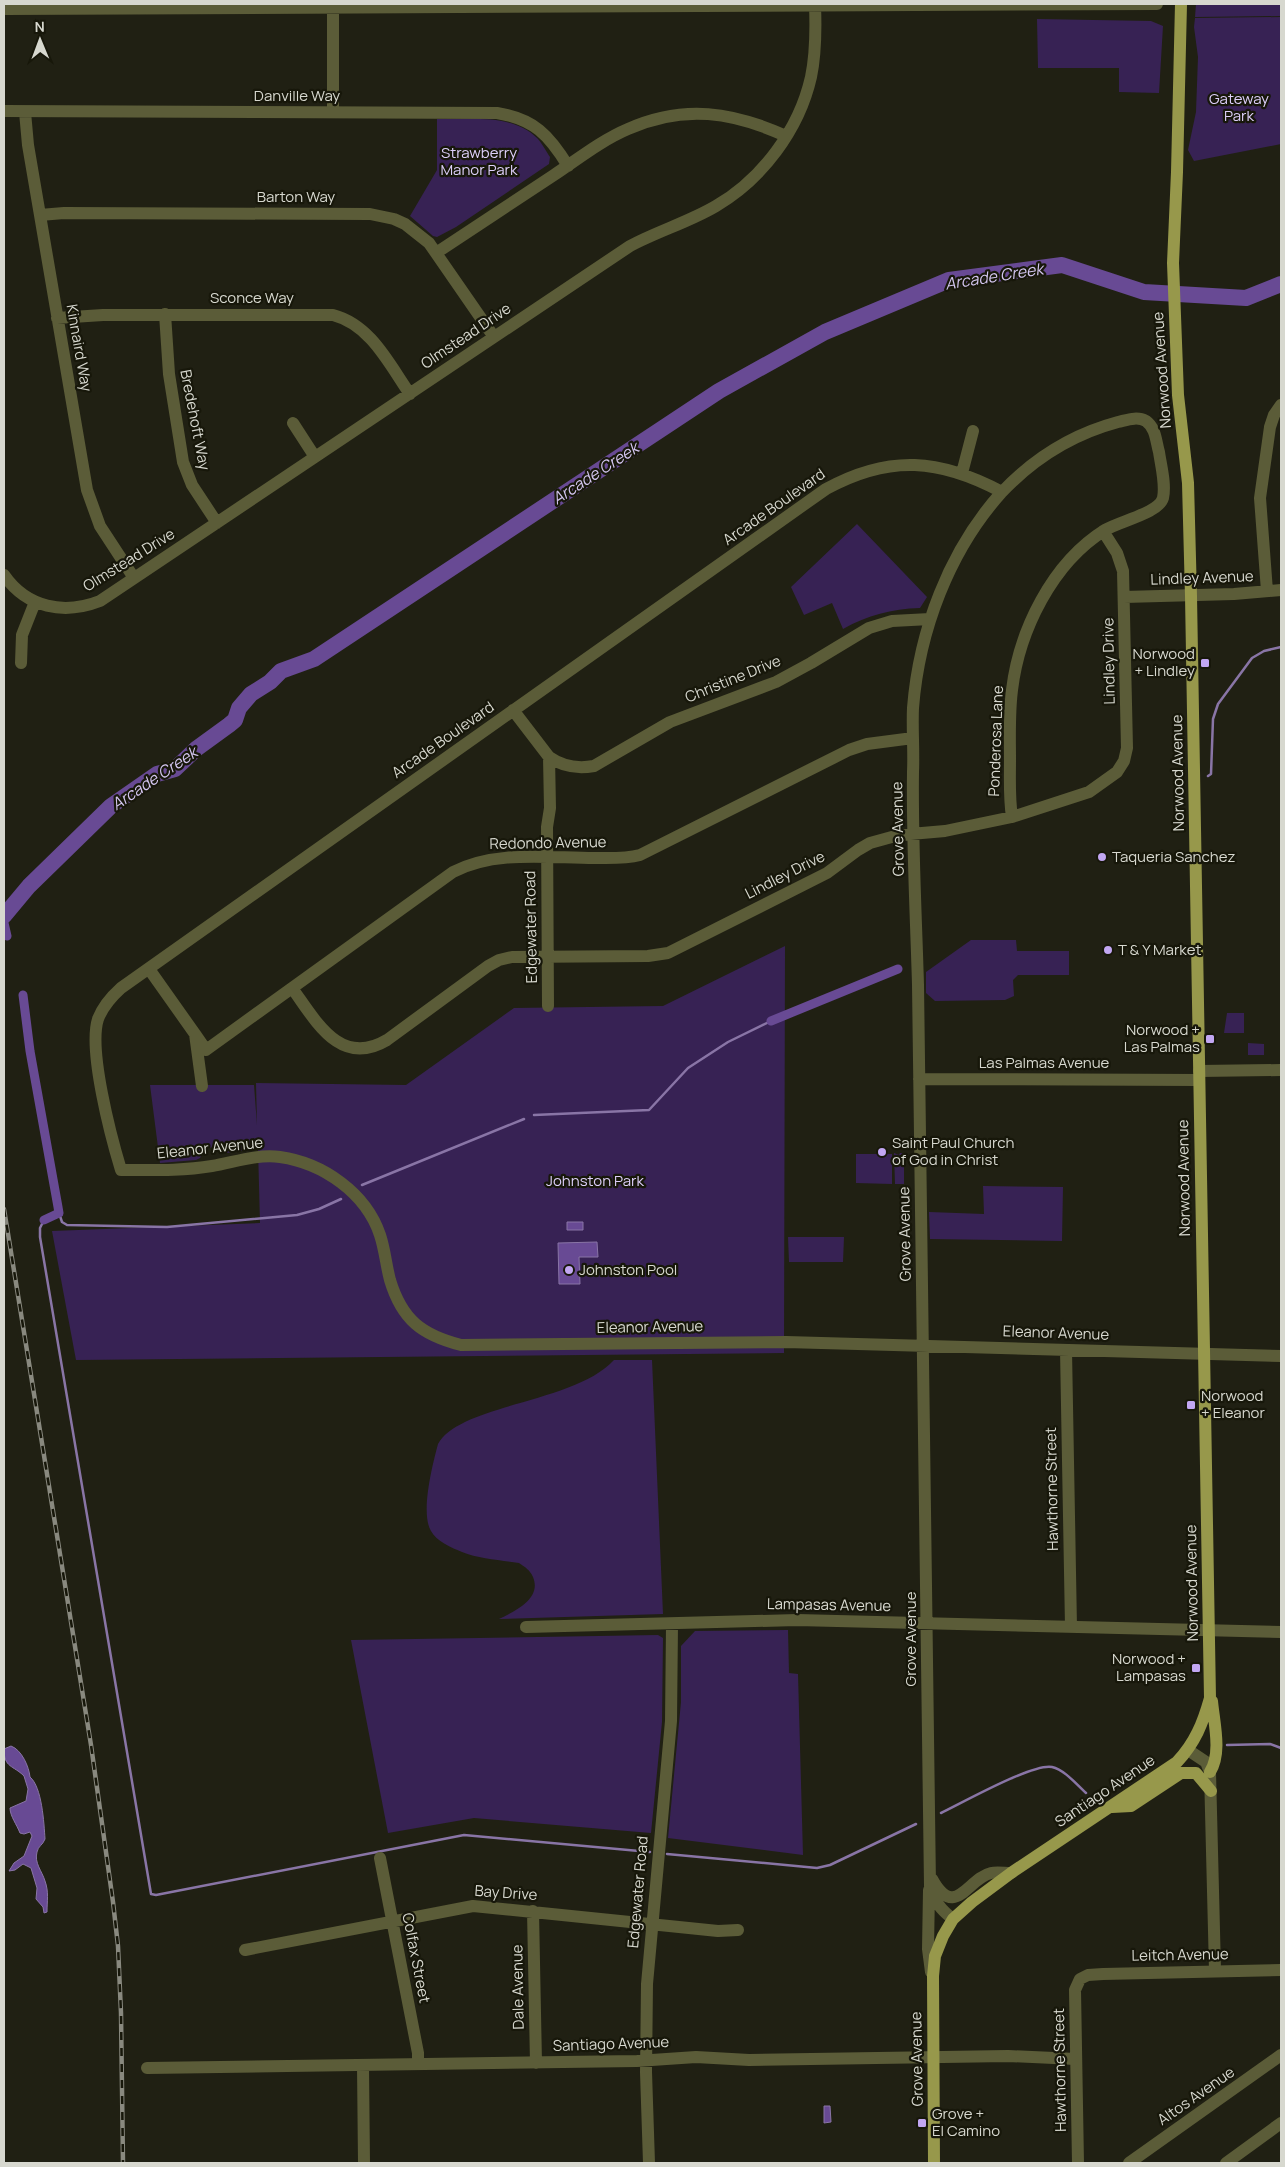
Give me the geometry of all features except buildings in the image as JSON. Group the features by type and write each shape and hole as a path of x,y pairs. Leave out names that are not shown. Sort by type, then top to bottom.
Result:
{"main road":[{"name":"Norwood Avenue","path":"1180,4 1173,264 1178,395 1188,483 1191,596 1210,1689 1210,1698 1204,1722"},
{"path":"1210,1689 1216,1735 1216,1763 1210,1772"},
{"name":"Santiago Avenue","path":"954,1920 978,1897 1010,1873 1112,1808 1177,1762 1188,1750 1204,1722"},
{"path":"1112,1808 1131,1806 1181,1773 1196,1773 1211,1791"},
{"name":"Grove Avenue","path":"934,2163 934,1966 939,1945 954,1920"}],"street":[{"path":"4,9 100,6 333,8 453,5 1156,4"},
{"name":"Olmstead Drive","path":"35,602 61,608 88,606 106,598 630,246 654,232 699,214 732,196 761,169 786,136 800,110 811,77 816,43 815,5"},
{"path":"333,8 333,112"},
{"name":"Danville Way","path":"4,112 497,113 511,115 542,132 556,147 568,166"},
{"name":"Kinnaird Way","path":"26,112 28,145 87,490 100,526 134,578"},
{"path":"436,252 627,129 678,114 714,114 732,116 749,121 786,136"},
{"name":"Barton Way","path":"40,215 64,213 370,214 394,219 416,231 436,252 494,337"},
{"name":"Sconce Way","path":"57,318 103,314 320,314 340,317 358,326 369,335 410,394"},
{"name":"Bredehoft Way","path":"165,314 168,374 183,462 192,485 218,523"},
{"path":"1267,592 1260,498 1270,427 1274,415 1281,405"},
{"name":"Ponderosa Lane","path":"1002,492 1030,465 1071,439 1109,425 1139,419 1149,424 1155,434 1162,471 1164,492 1162,501 1154,510 1128,518 1103,532 1081,549 1049,589 1029,626 1020,650 1012,692 1010,718 1012,817"},
{"path":"292,423 315,457"},
{"path":"962,473 973,431"},
{"name":"Arcade Boulevard","path":"121,1170 105,1106 96,1044 98,1018 112,996 826,489 872,469 905,465 938,467 962,473 1002,492"},
{"name":"Grove Avenue","path":"954,1920 943,1911 934,1898 930,1886 928,1623 917,933 912,834 913,738 917,678 930,619 957,558 974,529 1002,492"},
{"name":"Lindley Drive","path":"292,988 330,1038 349,1047 368,1047 387,1040 493,963 512,957 648,956 668,952 827,873 847,857 870,843 891,837 945,831 1012,817 1089,792 1112,776 1121,767 1127,748 1123,571 1120,559 1103,532"},
{"path":"4,575 23,595 35,602 22,635 21,663"},
{"name":"Lindley Avenue","path":"1124,597 1191,596 1281,590"},
{"name":"Christine Drive","path":"549,757 561,764 574,767 587,767 600,763 670,722 776,682 869,628 892,621 930,619"},
{"path":"513,710 549,757"},
{"name":"Redondo Avenue","path":"195,1034 206,1050 465,866 490,859 618,858 640,854 848,750 867,744 913,738"},
{"name":"Edgewater Road","path":"548,1006 547,826 550,808 549,757"},
{"path":"148,969 195,1034 202,1086"},
{"name":"Las Palmas Avenue","path":"919,1079 1199,1075 1281,1070"},
{"name":"Eleanor Avenue","path":"121,1170 171,1170 212,1166 252,1157 279,1157 305,1163 329,1174 350,1190 367,1210 380,1234 390,1280 399,1304 415,1324 436,1339 461,1345 786,1342 1281,1356"},
{"name":"Hawthorne Street","path":"1066,1350 1071,1627"},
{"name":"Lampasas Avenue","path":"526,1627 672,1625 787,1620 1281,1632"},
{"name":"Edgewater Road","path":"649,2163 646,2060 647,1986 671,1721 672,1625"},
{"path":"1188,1750 1206,1762 1210,1772 1216,1970"},
{"name":"Colfax Street","path":"380,1858 418,2053 418,2064"},
{"name":"Santiago Avenue","path":"930,1877 938,1891 951,1897 960,1896 990,1873 1010,1873"},
{"name":"Grove Avenue","path":"930,1877 928,1949 933,1985"},
{"name":"Bay Drive","path":"245,1950 392,1920 473,1906 718,1931 738,1930"},
{"name":"Dale Avenue","path":"533,1911 536,2063"},
{"name":"Leitch Avenue","path":"1080,1979 1092,1974 1281,1970"},
{"name":"Hawthorne Street","path":"1078,2163 1075,1990 1080,1979"},
{"name":"Altos Avenue","path":"1129,2163 1281,2055"},
{"name":"Santiago Avenue","path":"147,2068 536,2063 696,2058 749,2060 1018,2056 1076,2059"},
{"path":"363,2066 364,2163"},
{"path":"1226,2163 1281,2123"}],"green space":[{"path":"1196,4 1281,4 1281,16 1195,17"},
{"name":"Gateway Park","path":"1281,17 1281,144 1194,161 1188,150 1196,112 1198,57 1194,27 1195,18"},
{"path":"1037,19 1151,21 1163,26 1159,93 1119,92 1119,68 1038,68"},
{"name":"Strawberry Manor Park","path":"437,119 503,121 515,125 527,130 539,140 550,157 549,164 456,227 437,237 433,236 410,216 437,170"},
{"path":"857,524 927,597 920,608 880,614 843,629 832,603 804,615 791,587"},
{"path":"971,940 1016,940 1017,951 1069,951 1069,975 1018,975 1013,980 1014,996 1005,1000 935,1001 926,993 926,972"},
{"name":"Johnston Park","path":"785,946 784,1353 76,1360 52,1231 260,1223 258,1148 227,1153 219,1151 216,1147 205,1148 200,1158 196,1160 160,1163 150,1085 254,1085 257,1125 256,1083 406,1085 514,1008 663,1006"},
{"path":"1227,1013 1244,1013 1244,1033 1224,1033"},
{"path":"1248,1043 1264,1044 1264,1055 1248,1055"},
{"path":"894,1153 899,1155 904,1153 904,1184 895,1184"},
{"path":"856,1154 892,1154 892,1184 856,1183"},
{"path":"983,1186 1063,1187 1062,1241 930,1239 929,1212 984,1214"},
{"path":"788,1237 844,1237 843,1262 789,1262"},
{"path":"614,1360 652,1360 663,1614 499,1619 519,1608 530,1598 534,1592 535,1585 533,1577 519,1563 469,1554 445,1544 433,1535 428,1523 427,1501 438,1444 450,1431 469,1420 573,1386 596,1374"},
{"path":"788,1630 789,1673 798,1674 803,1855 668,1838 681,1702 681,1646 695,1631"},
{"path":"658,1635 663,1638 662,1722 651,1833 474,1818 388,1833 351,1640"}],"shaded area":[{"name":"Johnston Pool","path":"567,1222 583,1222 583,1230 567,1230"},
{"name":"Johnston Pool","path":"597,1242 598,1257 579,1257 580,1284 559,1284 558,1243"},
{"path":"11,1746 24,1759 42,1806 45,1839 38,1848 36,1856 37,1863 44,1877 48,1896 47,1912 44,1913 43,1907 36,1899 37,1888 31,1868 23,1864 15,1870 9,1871 14,1863 24,1856 32,1836 30,1832 20,1833 10,1811 10,1808 26,1801 28,1789 24,1776 7,1763 4,1749"},
{"path":"824,2106 830,2106 831,2122 824,2123"}],"waterway":[{"name":"Arcade Creek","path":"4,916 29,886 111,806 157,774 175,769 196,749 235,720 239,708 251,694 270,682 281,671 314,659 719,391 825,332 949,280 1062,265 1144,292 1246,298 1281,284"},
{"path":"1208,776 1211,774 1213,719 1218,704 1252,658 1264,651 1281,647"},
{"path":"4,923 7,936"},
{"path":"771,1021 898,969"},
{"path":"23,995 30,1051 59,1213 44,1220"},
{"path":"534,1115 649,1110 688,1068 728,1042 771,1021"},
{"path":"362,1185 524,1119"},
{"path":"59,1213 62,1222 67,1225 167,1227 297,1215 319,1209 341,1199"},
{"path":"44,1220 40,1228 40,1237 151,1894 156,1895 464,1835 650,1852"},
{"path":"1227,1745 1270,1744 1281,1748"},
{"path":"941,1813 1014,1777 1043,1767 1052,1767 1062,1771 1086,1793"},
{"path":"667,1854 817,1868 830,1865 916,1824"}],"railway":[{"path":"4,1209 91,1745 113,1902 118,1946 121,2013 123,2163"}],"place":[{"name":"Norwood + Lindley","path":"1205,663"},
{"name":"Taqueria Sanchez","path":"1102,857"},
{"name":"T & Y Market","path":"1108,950"},
{"name":"Norwood + Las Palmas","path":"1210,1039"},
{"name":"Saint Paul Church of God in Christ","path":"882,1152"},
{"name":"Johnston Pool","path":"569,1270"},
{"name":"Norwood + Eleanor","path":"1191,1405"},
{"name":"Norwood + Lampasas","path":"1196,1668"},
{"name":"Grove + El Camino","path":"922,2123"}]}
